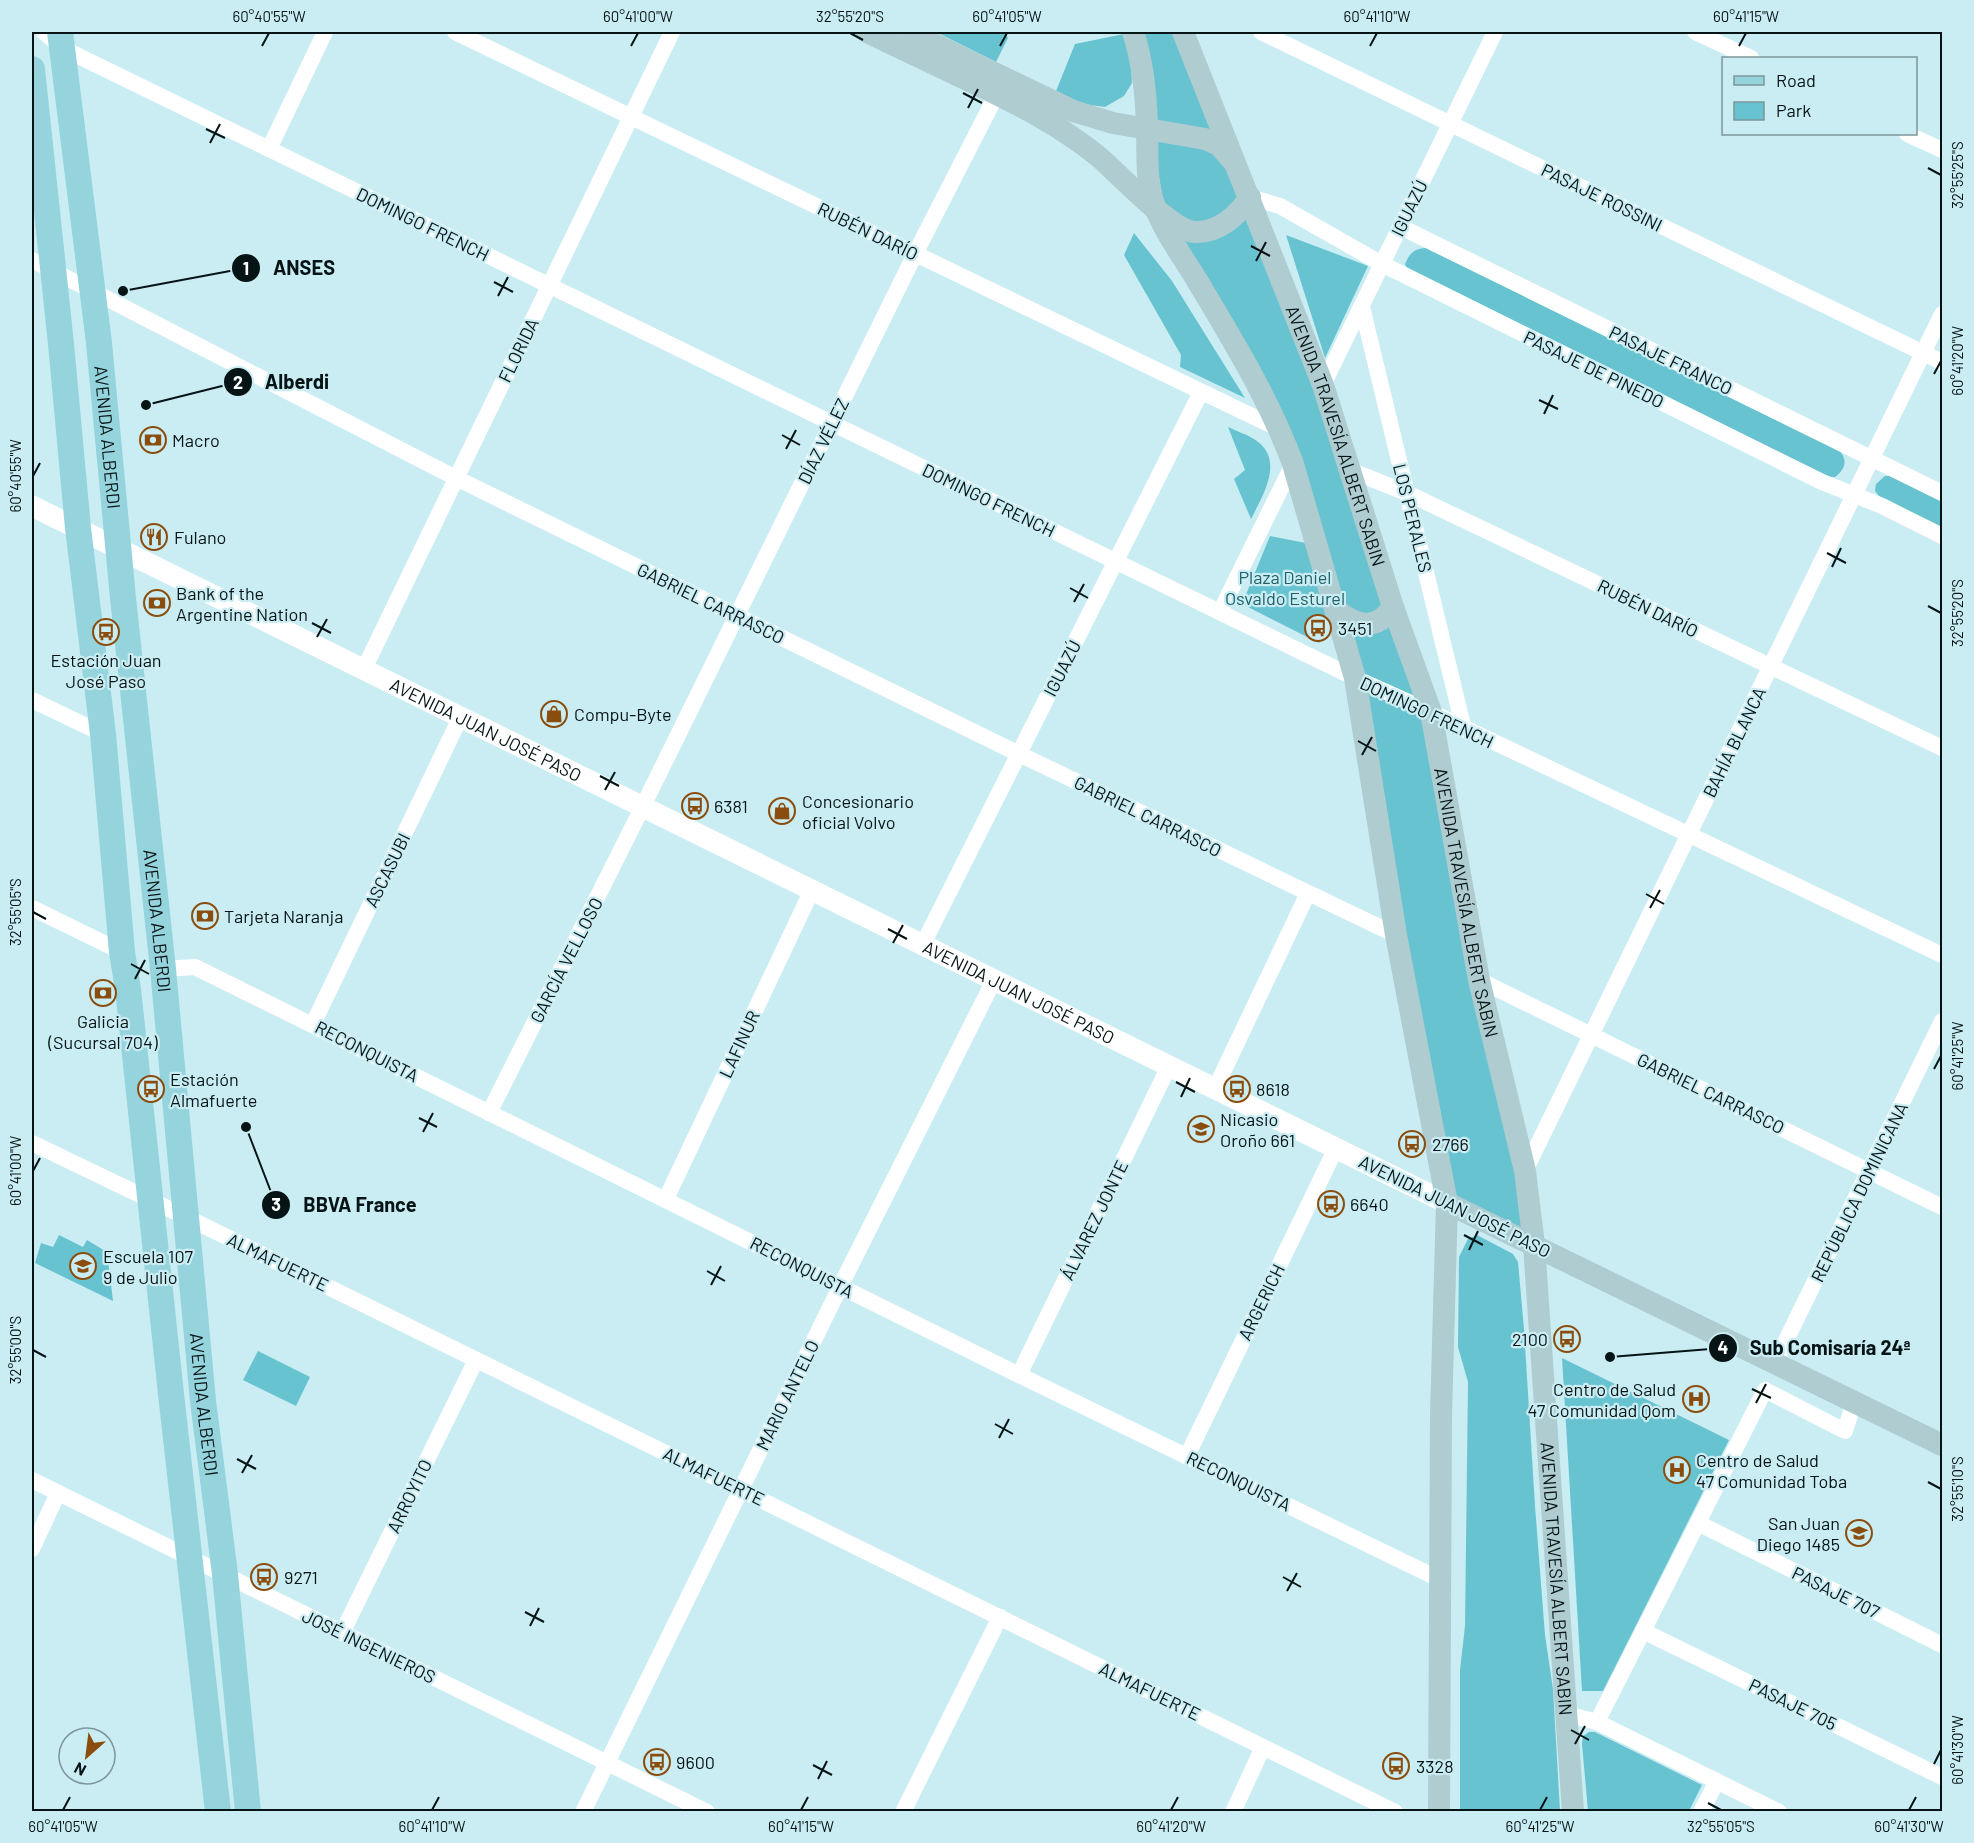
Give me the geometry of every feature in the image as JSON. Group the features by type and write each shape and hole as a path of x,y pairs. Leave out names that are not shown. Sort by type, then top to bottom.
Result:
{"main road":[{"path":"867,32 1001,86 1072,111 1113,123 1205,139 1219,145 1237,167"},
{"path":"909,32 1001,86 1084,145 1174,224 1194,232 1206,231 1225,223 1236,215 1250,196"},
{"path":"1133,32 1142,59 1148,173 1155,208 1170,239 1262,391 1281,430 1355,678 1396,935 1447,1203 1441,1414 1439,1812"},
{"name":"AVENIDA TRAVESÍA ALBERT SABIN","path":"1183,32 1250,196 1323,385 1393,607 1431,712 1479,980 1525,1171 1534,1245 1573,1812"},
{"name":"AVENIDA ALBERDI","path":"55,37 92,291 163,969 203,1401 225,1574 248,1812"},
{"name":"AVENIDA ALBERDI","path":"32,69 42,265 103,734 122,952 128,989 218,1812"},
{"path":"1148,173 1164,148 1177,140 1191,137"},
{"path":"1335,609 1354,622 1367,624 1377,622 1393,607"},
{"name":"AVENIDA JUAN JOSÉ PASO","path":"1447,1203 1942,1445"}],"street":[{"path":"268,149 325,32"},
{"name":"RUBÉN DARÍO","path":"455,32 1281,430"},
{"name":"FLORIDA","path":"364,669 672,32"},
{"name":"PASAJE ROSSINI","path":"1261,32 1942,362"},
{"name":"IGUAZÚ","path":"1323,385 1495,32"},
{"path":"1695,32 1749,57"},
{"name":"DOMINGO FRENCH","path":"55,37 268,149 1116,562 1355,678 1431,712 1464,730 1942,955"},
{"name":"DÍAZ VÉLEZ","path":"643,806 915,254 1001,86"},
{"path":"1909,135 1942,150"},
{"name":"PASAJE DE PINEDO","path":"1250,196 1280,206 1382,264 1822,482 1882,506 1942,536"},
{"name":"PASAJE FRANCO","path":"1401,227 1942,493"},
{"name":"GABRIEL CARRASCO","path":"42,265 456,478 1019,754 1396,935"},
{"name":"LOS PERALES","path":"1362,307 1464,730"},
{"name":"BAHÍA BLANCA","path":"1525,1171 1942,314"},
{"name":"IGUAZÚ","path":"923,944 1201,392"},
{"path":"1220,612 1293,464"},
{"name":"RUBÉN DARÍO","path":"1352,471 1407,493 1942,748"},
{"name":"AVENIDA JUAN JOSÉ PASO","path":"32,506 1447,1203"},
{"path":"32,700 103,734"},
{"name":"ASCASUBI","path":"313,1024 461,716"},
{"name":"GARCÍA VELLOSO","path":"489,1113 643,806"},
{"name":"LAFINUR","path":"666,1199 812,890"},
{"path":"1215,1089 1308,893"},
{"path":"32,908 122,952"},
{"name":"RECONQUISTA","path":"163,969 195,967 840,1287 1439,1579"},
{"name":"MARIO ANTELO","path":"583,1812 840,1287 994,980"},
{"name":"GABRIEL CARRASCO","path":"1479,980 1942,1207"},
{"name":"REPÚBLICA DOMINICANA","path":"1775,1363 1942,1021"},
{"name":"ÁLVAREZ JONTE","path":"1019,1375 1169,1066"},
{"name":"ALMAFUERTE","path":"32,1143 1395,1812"},
{"name":"ARGERICH","path":"1187,1456 1336,1148"},
{"name":"ARROYITO","path":"342,1633 476,1360"},
{"path":"1597,1722 1765,1390 1845,1431 1854,1402"},
{"name":"JOSÉ INGENIEROS","path":"32,1480 706,1812"},
{"path":"32,1549 58,1493"},
{"name":"PASAJE 707","path":"1698,1523 1942,1645"},
{"path":"903,1812 1000,1617"},
{"name":"PASAJE 705","path":"1643,1631 1942,1778"},
{"path":"1567,1714 1597,1722 1779,1812"},
{"path":"1233,1812 1263,1747"},
{"path":"1701,1812 1717,1781"}],"green space":[{"path":"939,32 1005,32 1008,38 996,62"},
{"path":"1133,32 1183,32 1431,712 1534,1245 1447,1203 1355,678 1293,464 1170,239"},
{"path":"1124,34 1132,83 1124,96 1105,107 1083,104 1056,91 1075,44"},
{"path":"1134,233 1172,281 1245,398 1180,367 1181,355 1124,255"},
{"path":"1286,235 1368,266 1325,358"},
{"path":"1426,248 1838,449 1844,460 1842,471 1835,477 1826,477 1408,271 1405,264 1410,254 1418,249"},
{"path":"1228,427 1254,439 1264,447 1269,457 1269,478 1251,519 1234,479 1245,470"},
{"path":"1885,476 1891,476 1942,500 1942,528 1880,497 1875,491 1876,484"},
{"name":"Plaza Daniel Osvaldo Esturel","path":"1270,536 1306,543 1331,625 1319,643 1242,604"},
{"path":"59,1235 83,1247 87,1240 107,1252 113,1301 35,1263 41,1243 53,1247"},
{"path":"1477,1235 1513,1254 1518,1262 1545,1635 1553,1689 1560,1811 1460,1811 1460,1670 1465,1626 1468,1382 1458,1347 1459,1257 1468,1239"},
{"path":"258,1351 310,1377 296,1406 243,1380"},
{"path":"1562,1358 1729,1440 1603,1691 1582,1691"},
{"path":"1589,1732 1595,1732 1702,1785 1689,1811 1588,1811 1582,1744 1583,1736"}],"place":[{"name":"ANSES","path":"123,291"},
{"name":"Alberdi","path":"146,405"},
{"name":"Macro","path":"153,440"},
{"name":"Fulano","path":"154,537"},
{"name":"Bank of the Argentine Nation","path":"157,603"},
{"name":"3451","path":"1318,628"},
{"name":"Estación Juan José Paso","path":"106,632"},
{"name":"Compu-Byte","path":"554,714"},
{"name":"6381","path":"695,806"},
{"name":"Concesionario oficial Volvo","path":"782,811"},
{"name":"Tarjeta Naranja","path":"205,916"},
{"name":"Galicia (Sucursal 704)","path":"103,993"},
{"name":"Estación Almafuerte","path":"151,1089"},
{"name":"8618","path":"1237,1089"},
{"name":"BBVA France","path":"246,1127"},
{"name":"Nicasio Oroño 661","path":"1201,1129"},
{"name":"2766","path":"1412,1144"},
{"name":"6640","path":"1331,1204"},
{"name":"Escuela 107 9 de Julio","path":"83,1266"},
{"name":"2100","path":"1567,1339"},
{"name":"Sub Comisaría 24ª","path":"1610,1357"},
{"name":"Centro de Salud 47 Comunidad Qom","path":"1696,1399"},
{"name":"Centro de Salud 47 Comunidad Toba","path":"1677,1470"},
{"name":"San Juan Diego 1485","path":"1859,1533"},
{"name":"9271","path":"264,1577"},
{"name":"9600","path":"657,1762"},
{"name":"3328","path":"1396,1766"}]}
